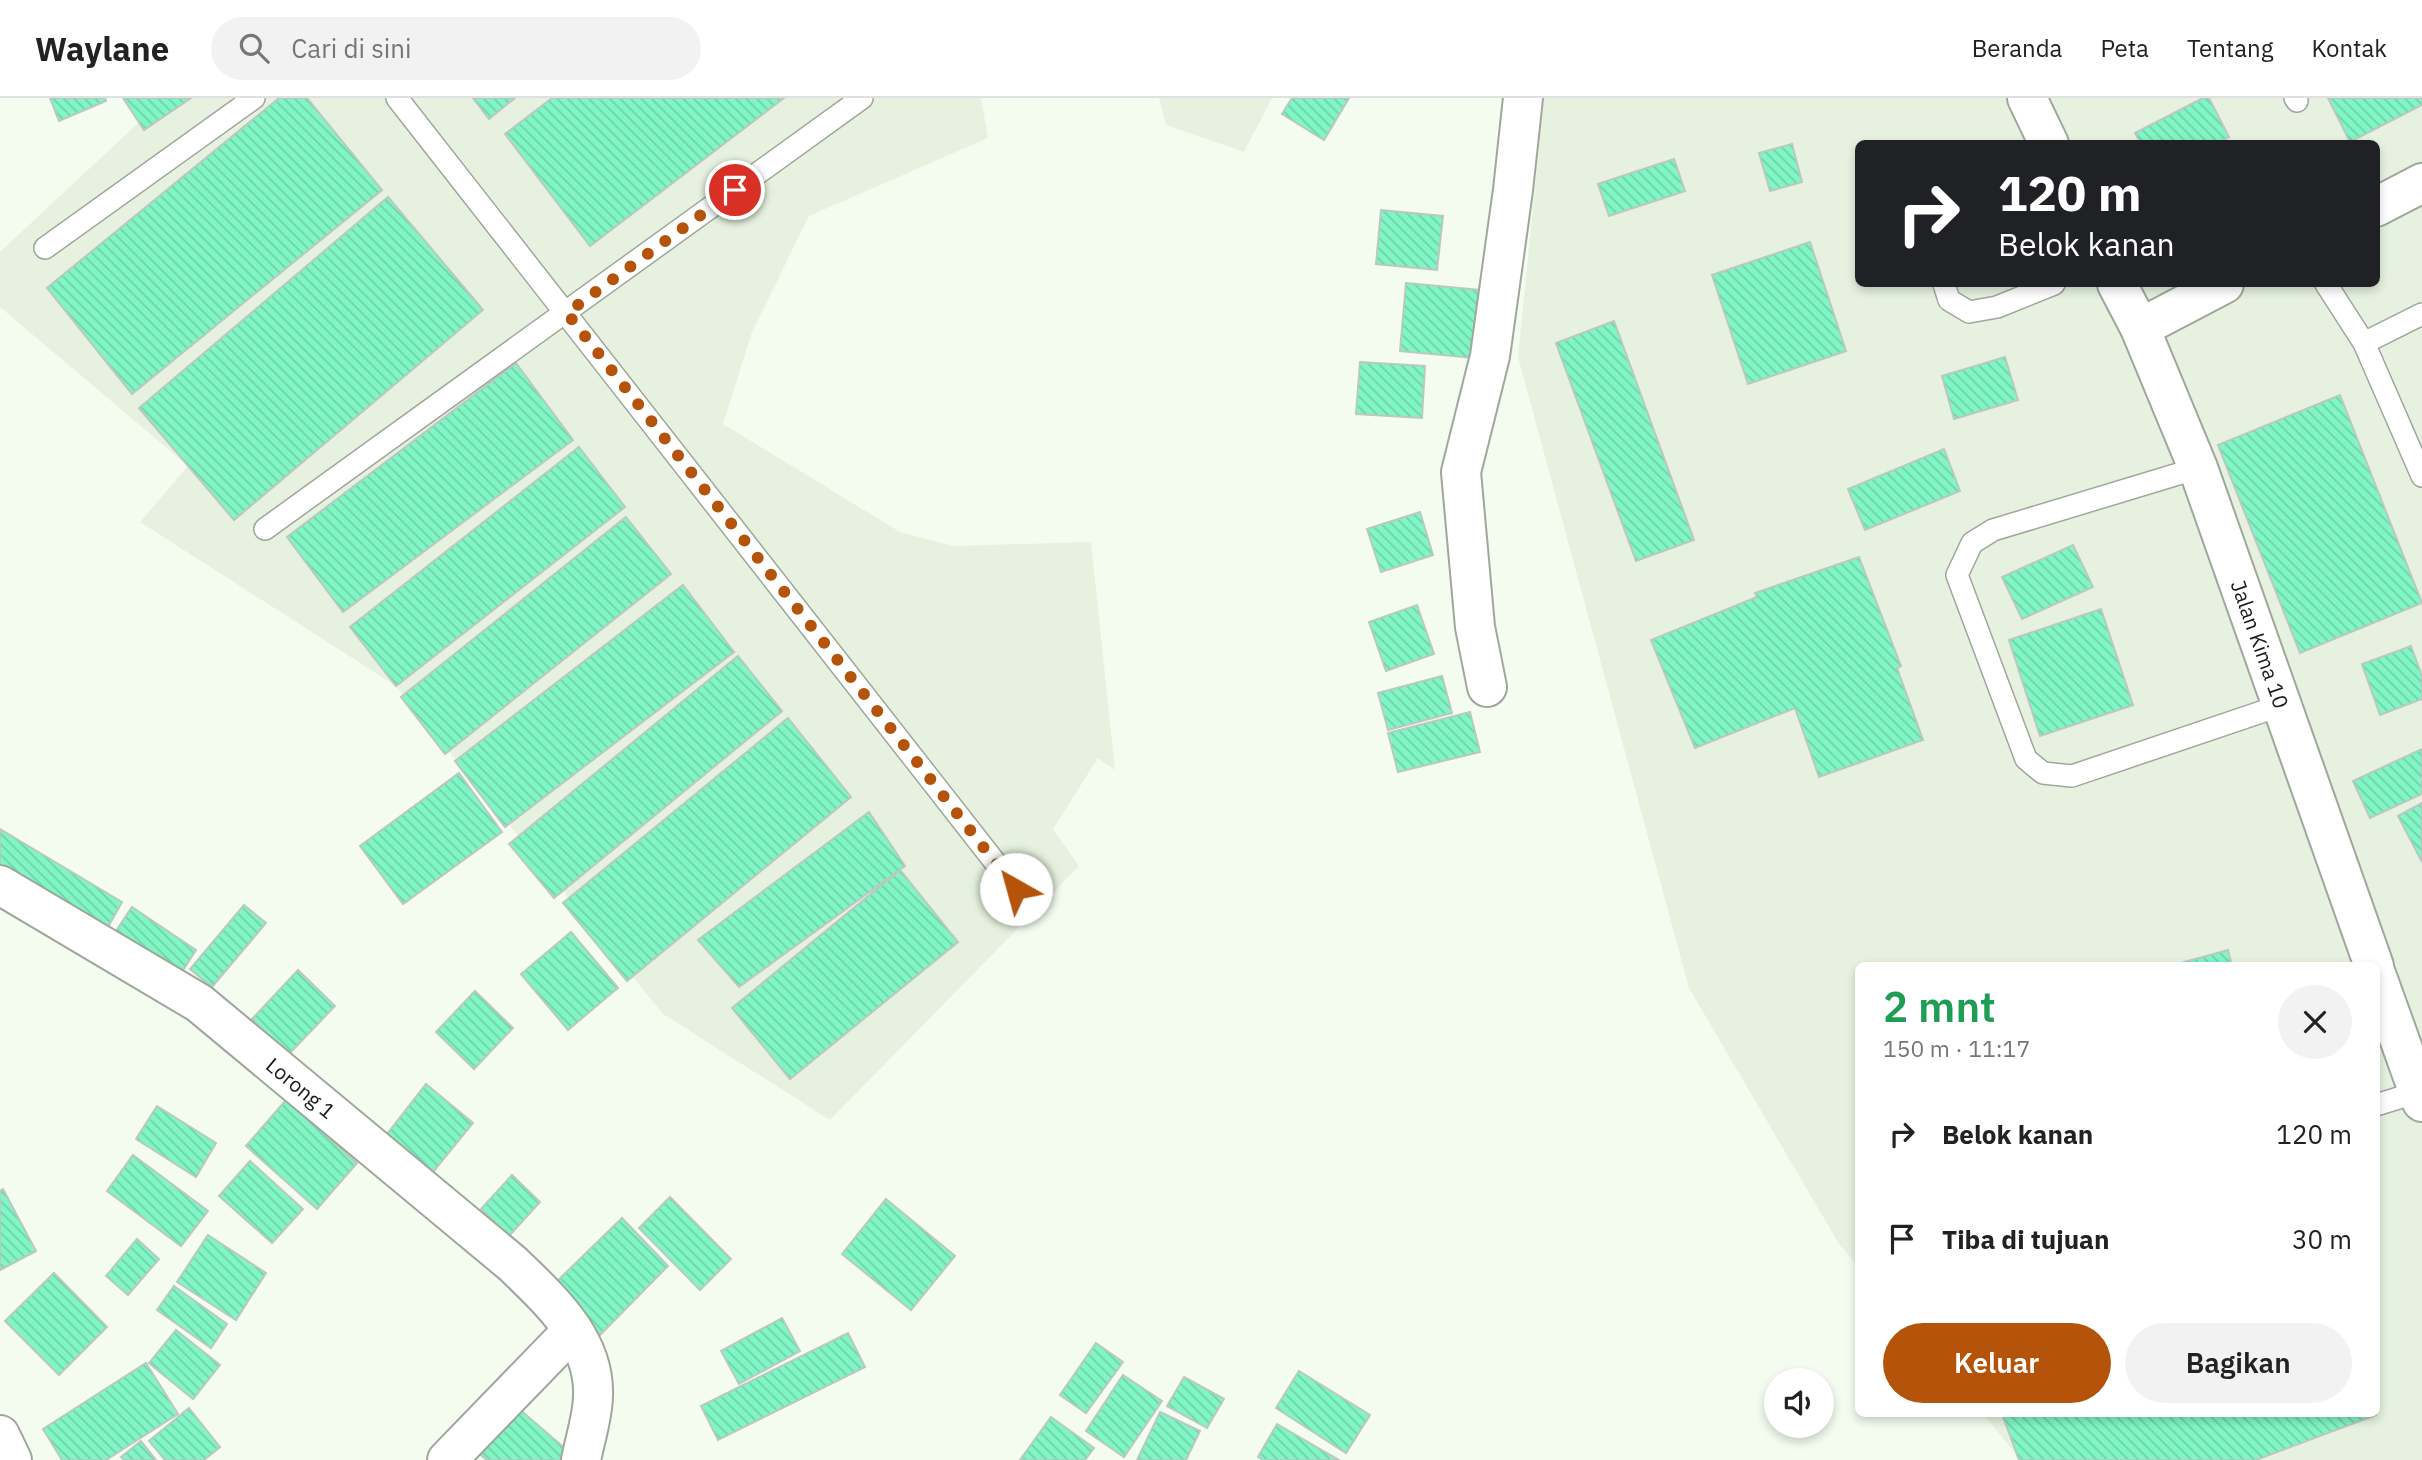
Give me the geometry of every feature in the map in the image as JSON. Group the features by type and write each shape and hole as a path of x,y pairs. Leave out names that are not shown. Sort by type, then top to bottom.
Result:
{"street":[{"path":"1487,687 1475,626 1461,472 1490,356 1523,98"},
{"path":"2027,98 2047,140"},
{"path":"2380,205 2422,183"},
{"name":"Jalan Kima 10","path":"2119,287 2140,328 2198,468 2373,962"},
{"path":"2140,328 2218,287"},
{"name":"Lorong 1","path":"0,885 200,1003 513,1264 557,1307 573,1330 593,1370 593,1398 581,1460"},
{"path":"2380,985 2420,1097"},
{"path":"447,1460 573,1330"},
{"path":"0,1434 12,1460"}],"lane":[{"path":"45,248 254,98"},
{"path":"397,98 1016,889"},
{"path":"265,529 862,98"},
{"path":"1945,287 1949,300 1969,312 1997,307 2047,287"},
{"path":"2328,287 2364,343 2422,476"},
{"path":"2364,343 2422,314"},
{"path":"2198,468 1993,530 1972,543 1957,575 2026,760 2043,773 2072,776 2282,705"},
{"path":"2380,1104 2420,1097"}],"shaded area":[{"path":"165,98 981,98 988,138 809,216 752,332 723,424 900,532 953,546 1091,542 1115,770 1098,758 1053,829 1079,866 830,1120 663,1014 396,686 140,522 188,466 0,307 0,252"},
{"path":"1159,98 1272,98 1244,152 1166,125"},
{"path":"1544,98 2422,98 2422,1460 2021,1460 1985,1417 2380,1417 2380,962 1855,962 1855,1263 1839,1244 1689,988 1518,357"}],"building":[{"path":"50,98 105,98 106,101 59,121"},
{"path":"123,98 191,98 144,130"},
{"path":"279,98 307,98 382,190 132,394 47,288"},
{"path":"473,98 515,98 489,119"},
{"path":"552,98 784,98 590,246 505,134"},
{"path":"1292,98 1349,98 1324,140 1282,114"},
{"path":"2203,98 2209,98 2229,137 2223,140 2139,140 2135,133"},
{"path":"2328,98 2422,98 2422,105 2354,140 2349,140"},
{"path":"1792,144 1802,182 1770,191 1759,153"},
{"path":"1674,159 1685,191 1609,216 1598,184"},
{"path":"388,197 483,310 234,520 139,408"},
{"path":"1381,210 1443,216 1437,270 1376,264"},
{"path":"1810,242 1846,351 1748,384 1712,275"},
{"path":"1406,283 1480,290 1474,358 1400,351"},
{"path":"1614,321 1694,540 1636,561 1556,343"},
{"path":"2005,357 2018,400 1954,419 1942,376"},
{"path":"1360,362 1425,366 1422,418 1356,414"},
{"path":"516,363 573,440 343,612 287,537"},
{"path":"2340,395 2422,603 2300,653 2218,445"},
{"path":"579,447 625,507 396,686 350,627"},
{"path":"1944,449 1960,491 1865,530 1848,489"},
{"path":"1420,512 1433,555 1381,572 1367,529"},
{"path":"626,517 671,574 445,754 401,697"},
{"path":"2073,545 2093,587 2022,619 2002,577"},
{"path":"1859,557 1901,666 1897,668 1923,740 1819,777 1795,708 1695,748 1651,640 1757,597 1755,593"},
{"path":"683,585 734,652 505,827 455,761"},
{"path":"1417,605 1434,654 1386,671 1369,622"},
{"path":"2101,609 2133,705 2040,736 2009,640"},
{"path":"2411,646 2422,676 2422,699 2380,715 2362,664"},
{"path":"738,656 782,711 554,898 509,844"},
{"path":"1442,676 1452,713 1388,730 1378,693"},
{"path":"1470,712 1480,752 1398,772 1388,733"},
{"path":"788,718 851,797 627,981 563,903"},
{"path":"2422,749 2422,794 2370,818 2353,781"},
{"path":"459,773 502,832 403,904 360,846"},
{"path":"2422,803 2422,862 2398,816"},
{"path":"869,812 905,866 739,987 698,940"},
{"path":"0,829 122,902 104,934 0,872"},
{"path":"900,870 958,942 790,1079 732,1008"},
{"path":"244,905 266,923 212,987 190,969"},
{"path":"132,907 196,950 176,981 112,937"},
{"path":"571,932 618,988 568,1030 521,974"},
{"path":"2228,950 2231,962 2184,962"},
{"path":"298,970 335,1006 288,1055 252,1019"},
{"path":"475,991 513,1028 474,1069 436,1032"},
{"path":"426,1084 473,1123 433,1172 387,1134"},
{"path":"286,1100 357,1163 317,1209 246,1146"},
{"path":"157,1106 216,1143 196,1177 136,1139"},
{"path":"133,1155 208,1211 181,1246 107,1191"},
{"path":"250,1161 303,1209 272,1243 219,1196"},
{"path":"512,1175 540,1202 509,1236 481,1209"},
{"path":"3,1189 36,1251 0,1270 0,1191"},
{"path":"670,1197 731,1259 700,1290 639,1228"},
{"path":"886,1199 955,1256 911,1310 842,1254"},
{"path":"622,1218 668,1266 600,1335 552,1286"},
{"path":"208,1235 266,1273 236,1320 177,1282"},
{"path":"137,1239 159,1259 128,1295 106,1276"},
{"path":"54,1273 107,1327 59,1375 5,1321"},
{"path":"174,1286 227,1324 211,1348 157,1310"},
{"path":"782,1318 800,1351 739,1384 721,1351"},
{"path":"176,1330 220,1365 193,1399 149,1363"},
{"path":"848,1333 865,1367 718,1440 701,1406"},
{"path":"1096,1343 1123,1362 1086,1413 1060,1395"},
{"path":"146,1363 178,1414 106,1460 62,1460 43,1429"},
{"path":"1299,1371 1370,1415 1346,1453 1276,1408"},
{"path":"1123,1375 1162,1401 1124,1457 1086,1431"},
{"path":"1184,1377 1224,1399 1207,1428 1167,1406"},
{"path":"510,1401 568,1451 560,1460 487,1460 471,1447"},
{"path":"189,1408 220,1447 204,1460 165,1460 149,1441"},
{"path":"1160,1412 1200,1431 1186,1460 1137,1460"},
{"path":"1051,1417 1094,1448 1085,1460 1020,1460"},
{"path":"2003,1417 2371,1417 2256,1460 2019,1460"},
{"path":"1277,1424 1339,1460 1263,1460 1258,1457"},
{"path":"141,1441 156,1460 124,1460 121,1457"}],"route":[{"path":"735,190 567,313 1016,889"}]}
